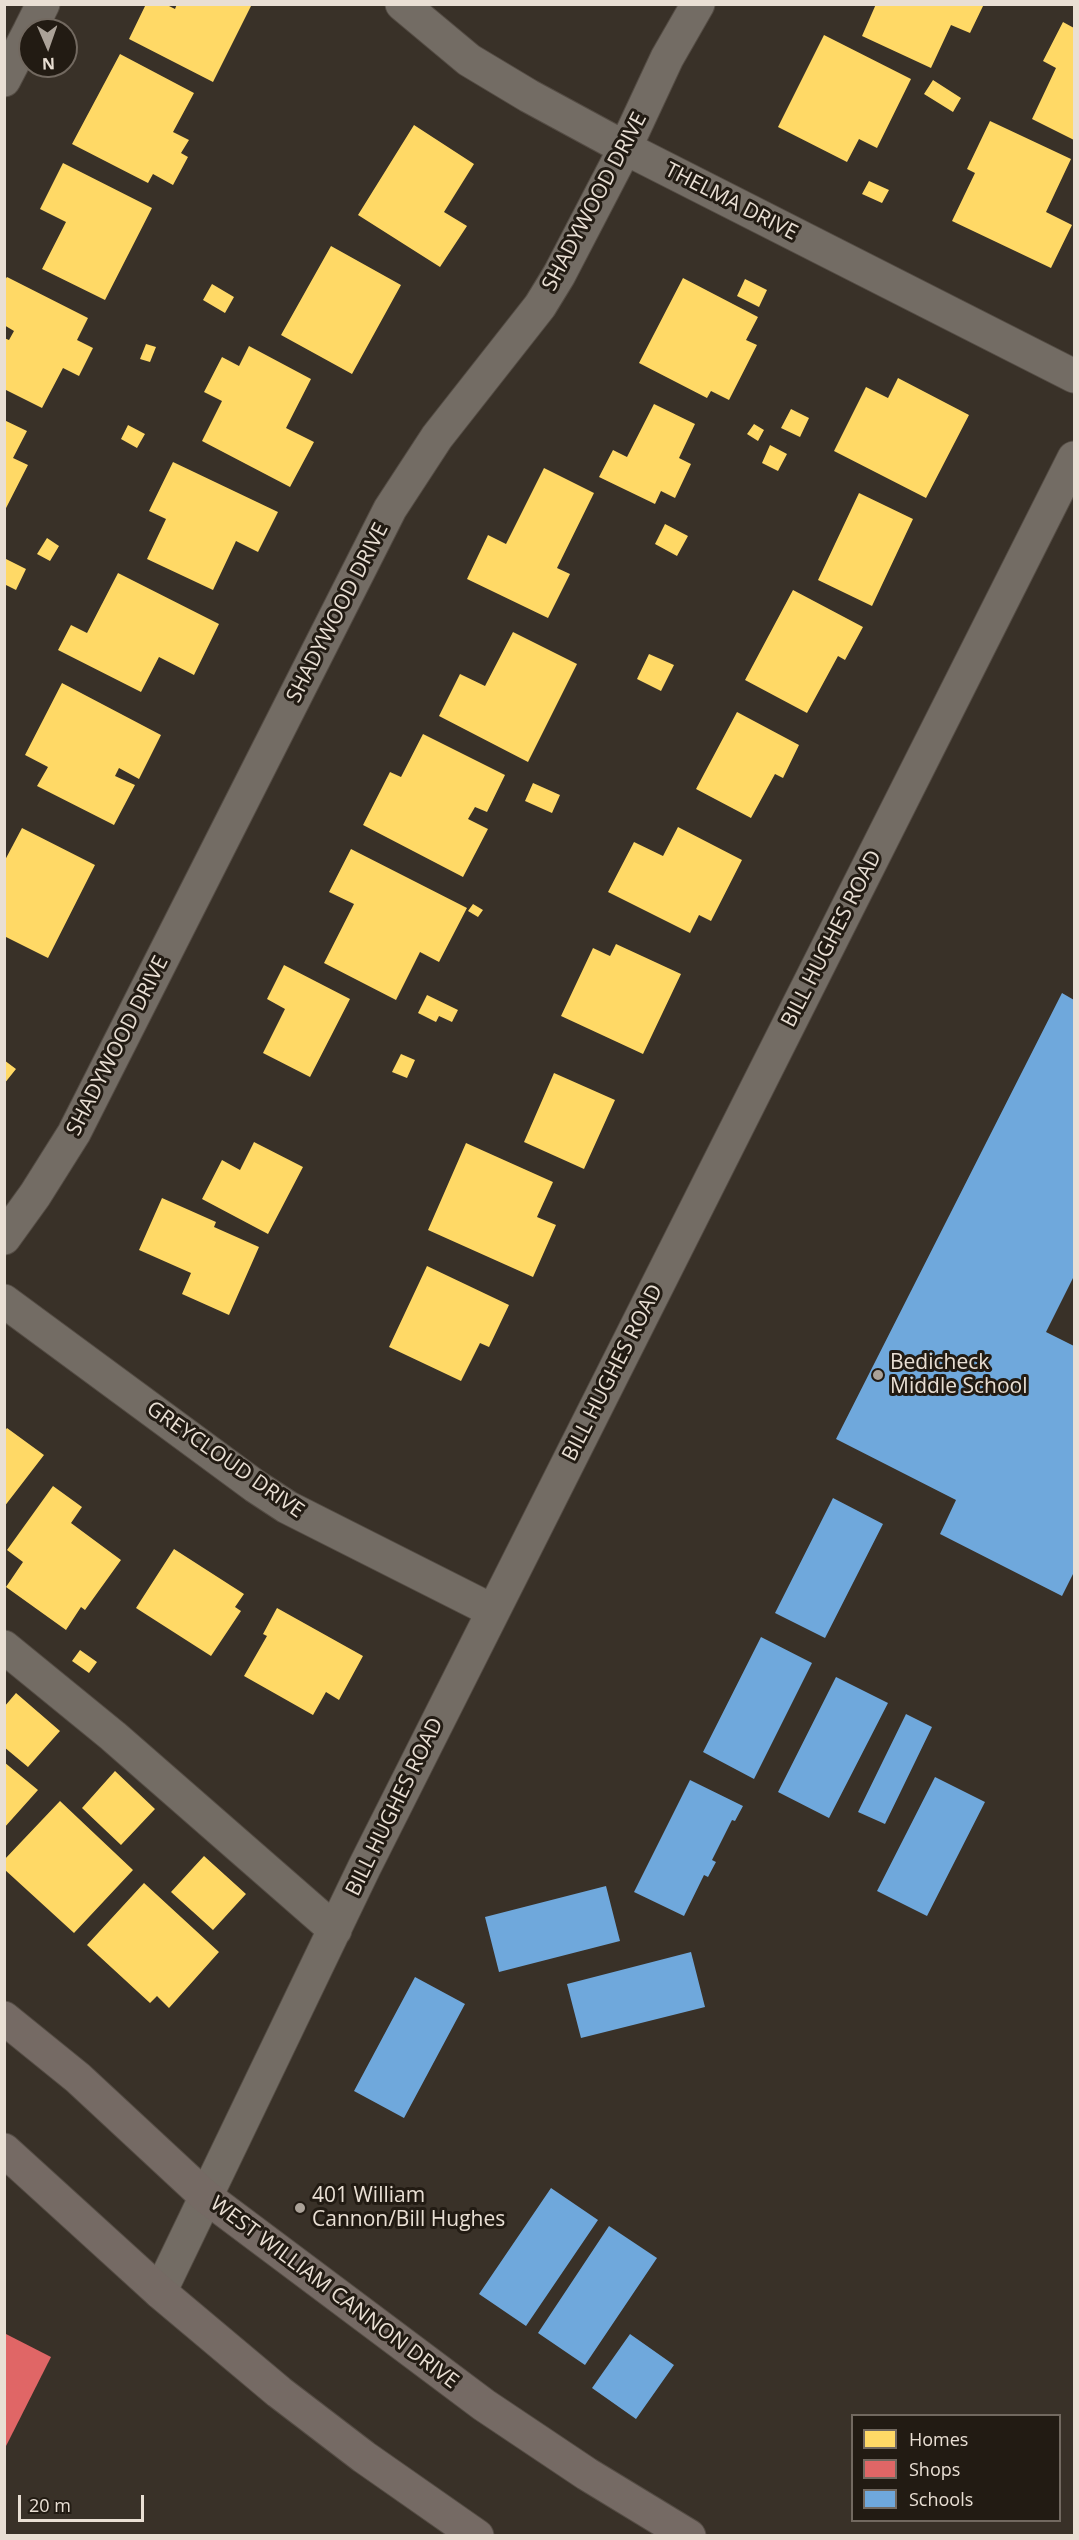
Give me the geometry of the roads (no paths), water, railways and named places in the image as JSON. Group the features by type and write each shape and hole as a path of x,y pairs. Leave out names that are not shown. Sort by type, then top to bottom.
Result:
{"main road":[{"name":"WEST WILLIAM CANNON DRIVE","path":"4,2018 78,2078 205,2196 484,2405 587,2474 689,2535"},
{"path":"4,2150 160,2292 288,2399 364,2457 477,2535"}],"street":[{"path":"36,18 43,4"},
{"name":"THELMA DRIVE","path":"402,4 470,60 625,148 1074,376"},
{"name":"SHADYWOOD DRIVE","path":"4,1238 35,1195 74,1133 390,509 437,437 540,306 576,244 625,148 667,58 698,4"},
{"path":"4,80 18,53"},
{"name":"BILL HUGHES ROAD","path":"160,2292 335,1930 493,1611 1074,458"},
{"name":"GREYCLOUD DRIVE","path":"4,1301 287,1508 493,1611"},
{"path":"4,1647 104,1729 335,1930"}],"place":[{"name":"Bedicheck Middle School","path":"878,1375"},
{"name":"401 William Cannon/Bill Hughes","path":"300,2208"}]}
